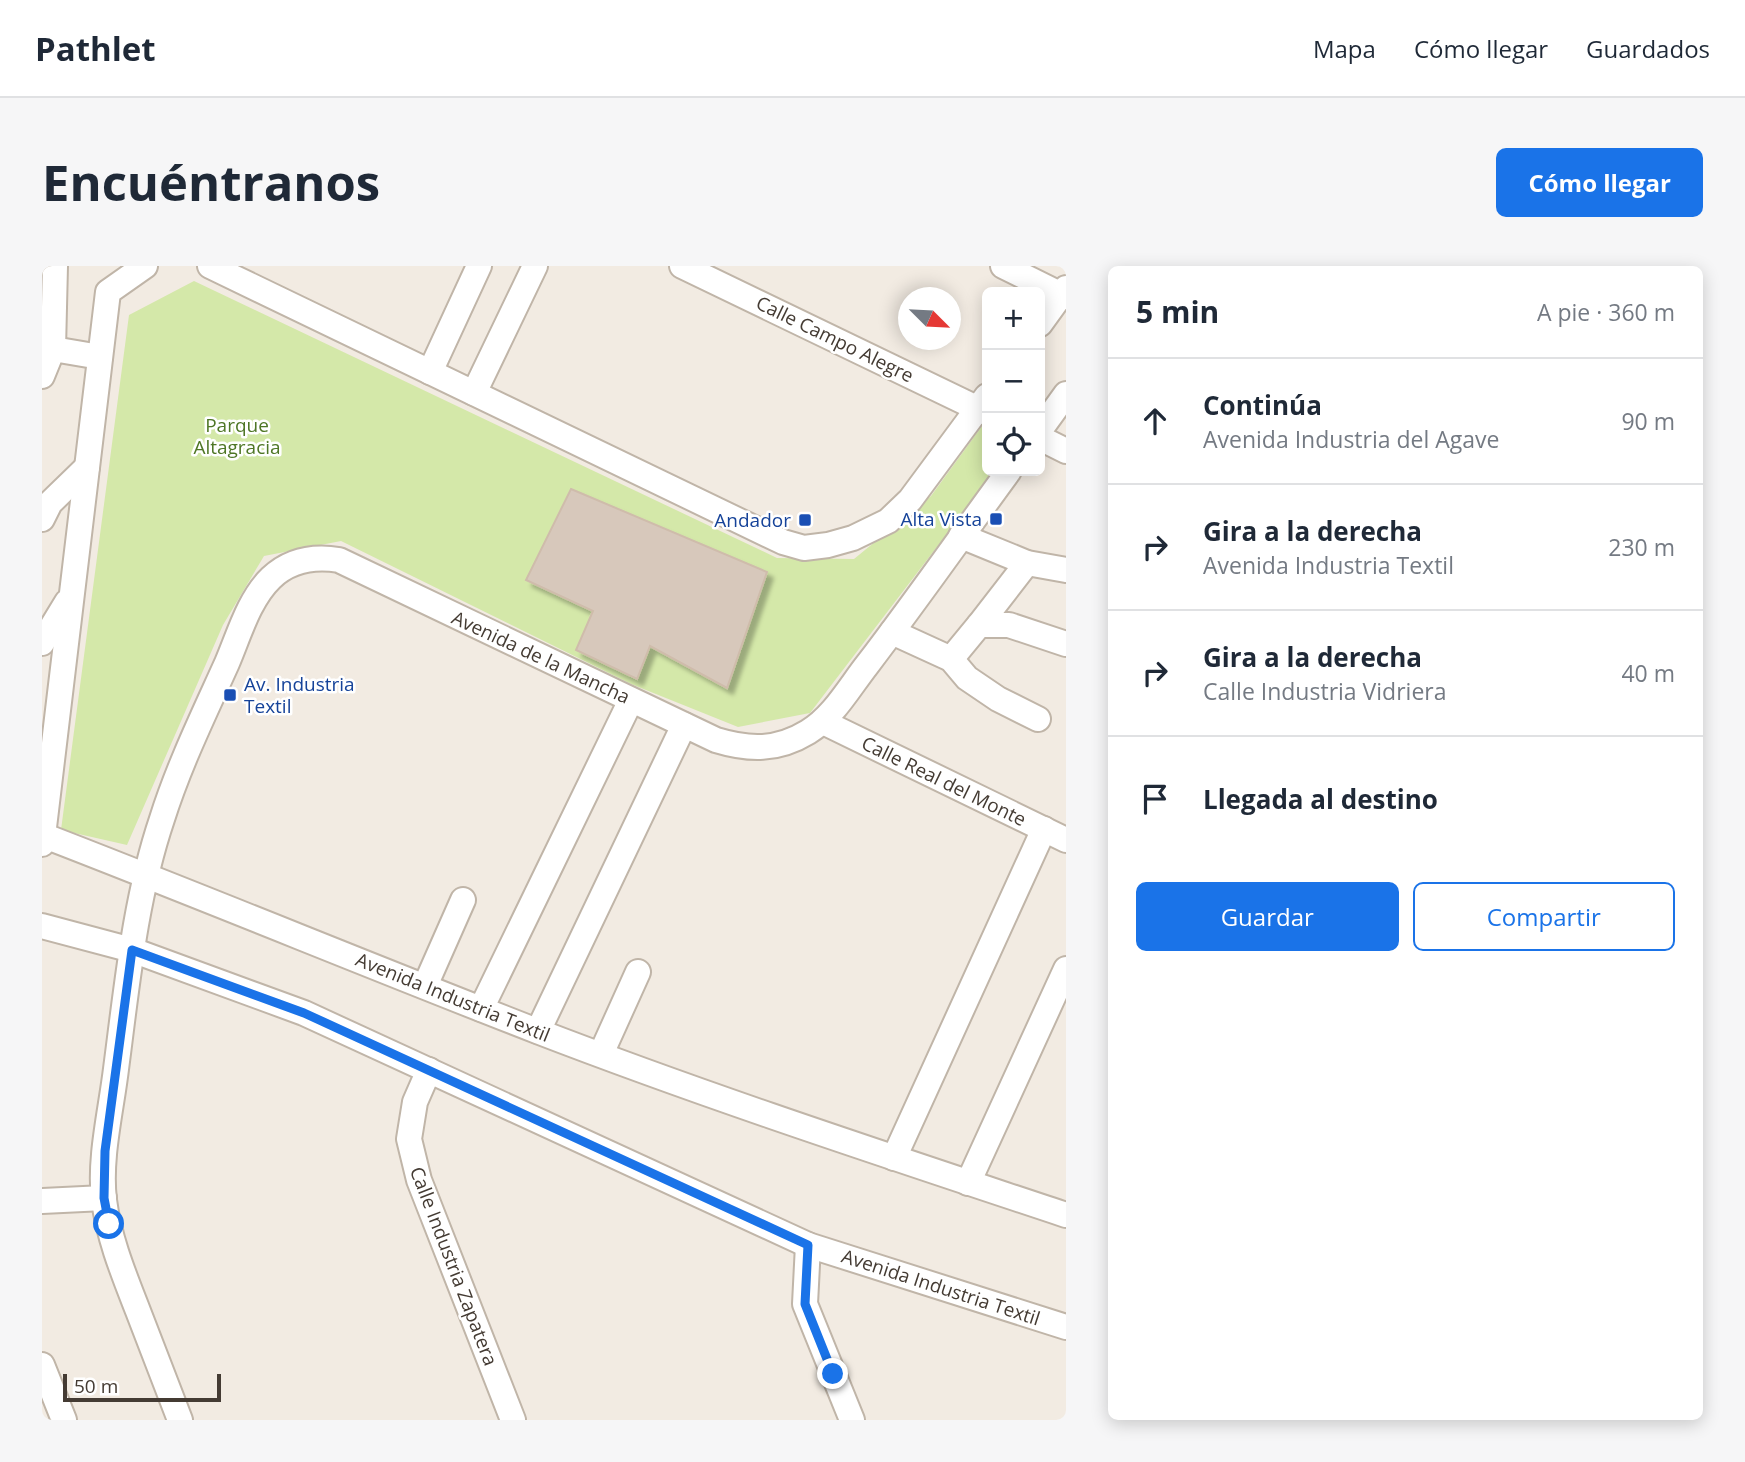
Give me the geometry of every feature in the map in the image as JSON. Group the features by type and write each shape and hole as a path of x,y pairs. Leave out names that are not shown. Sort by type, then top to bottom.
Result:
{"street":[{"path":"42,376 55,266"},
{"path":"42,838 110,266"},
{"path":"108,292 145,266"},
{"path":"210,266 783,542 804,548 853,538 888,521 910,500 982,409"},
{"path":"430,372 480,266"},
{"path":"474,393 535,266"},
{"name":"Calle Campo Alegre","path":"682,266 982,405"},
{"path":"1003,266 1064,293 1045,318"},
{"path":"47,346 100,357"},
{"path":"1045,423 1066,394"},
{"path":"1045,440 1066,451"},
{"path":"42,519 50,503 87,467"},
{"name":"Avenida de la Mancha","path":"180,1420 114,1250 104,1198 105,1151 132,950 161,822 178,770 259,593 272,577 305,559 322,557 339,561 716,740 753,749 790,742 823,722 1005,476"},
{"path":"961,536 1027,562 1066,570"},
{"path":"951,659 1027,562"},
{"path":"42,643 71,596"},
{"path":"979,625 1009,625 1066,643"},
{"path":"892,632 951,659 967,678 998,699 1038,719"},
{"path":"481,1009 631,699"},
{"name":"Calle Real del Monte","path":"823,722 1055,834"},
{"path":"537,1031 684,725"},
{"path":"894,1158 1055,834"},
{"name":"Avenida Industria Textil","path":"42,838 147,875 537,1031 894,1158 1066,1215"},
{"path":"425,986 463,900"},
{"name":"Avenida Industria Textil","path":"42,926 132,950 304,1013 808,1245 1066,1327"},
{"path":"968,1182 1066,969"},
{"path":"601,1054 638,972"},
{"name":"Calle Industria Zapatera","path":"429,1070 415,1102 409,1139 419,1180 513,1420"},
{"path":"42,1201 104,1198"},
{"path":"808,1245 805,1304 852,1420"},
{"path":"42,1365 64,1420"}],"green space":[{"name":"Parque Altagracia","path":"194,281 777,558 854,559 931,496 982,426 982,476 991,476 810,713 738,727 631,684 341,541 264,556 223,625 127,845 61,830 129,315"}],"building":[{"path":"571,489 767,572 727,688 650,646 637,679 576,650 593,611 526,580"}],"place":[{"name":"Alta Vista","path":"996,519"},
{"name":"Andador","path":"805,520"},
{"name":"Av. Industria Textil","path":"230,695"}],"route":[{"path":"109,1224 104,1198 105,1151 132,950 304,1013 808,1245 805,1304 833,1374"}]}
